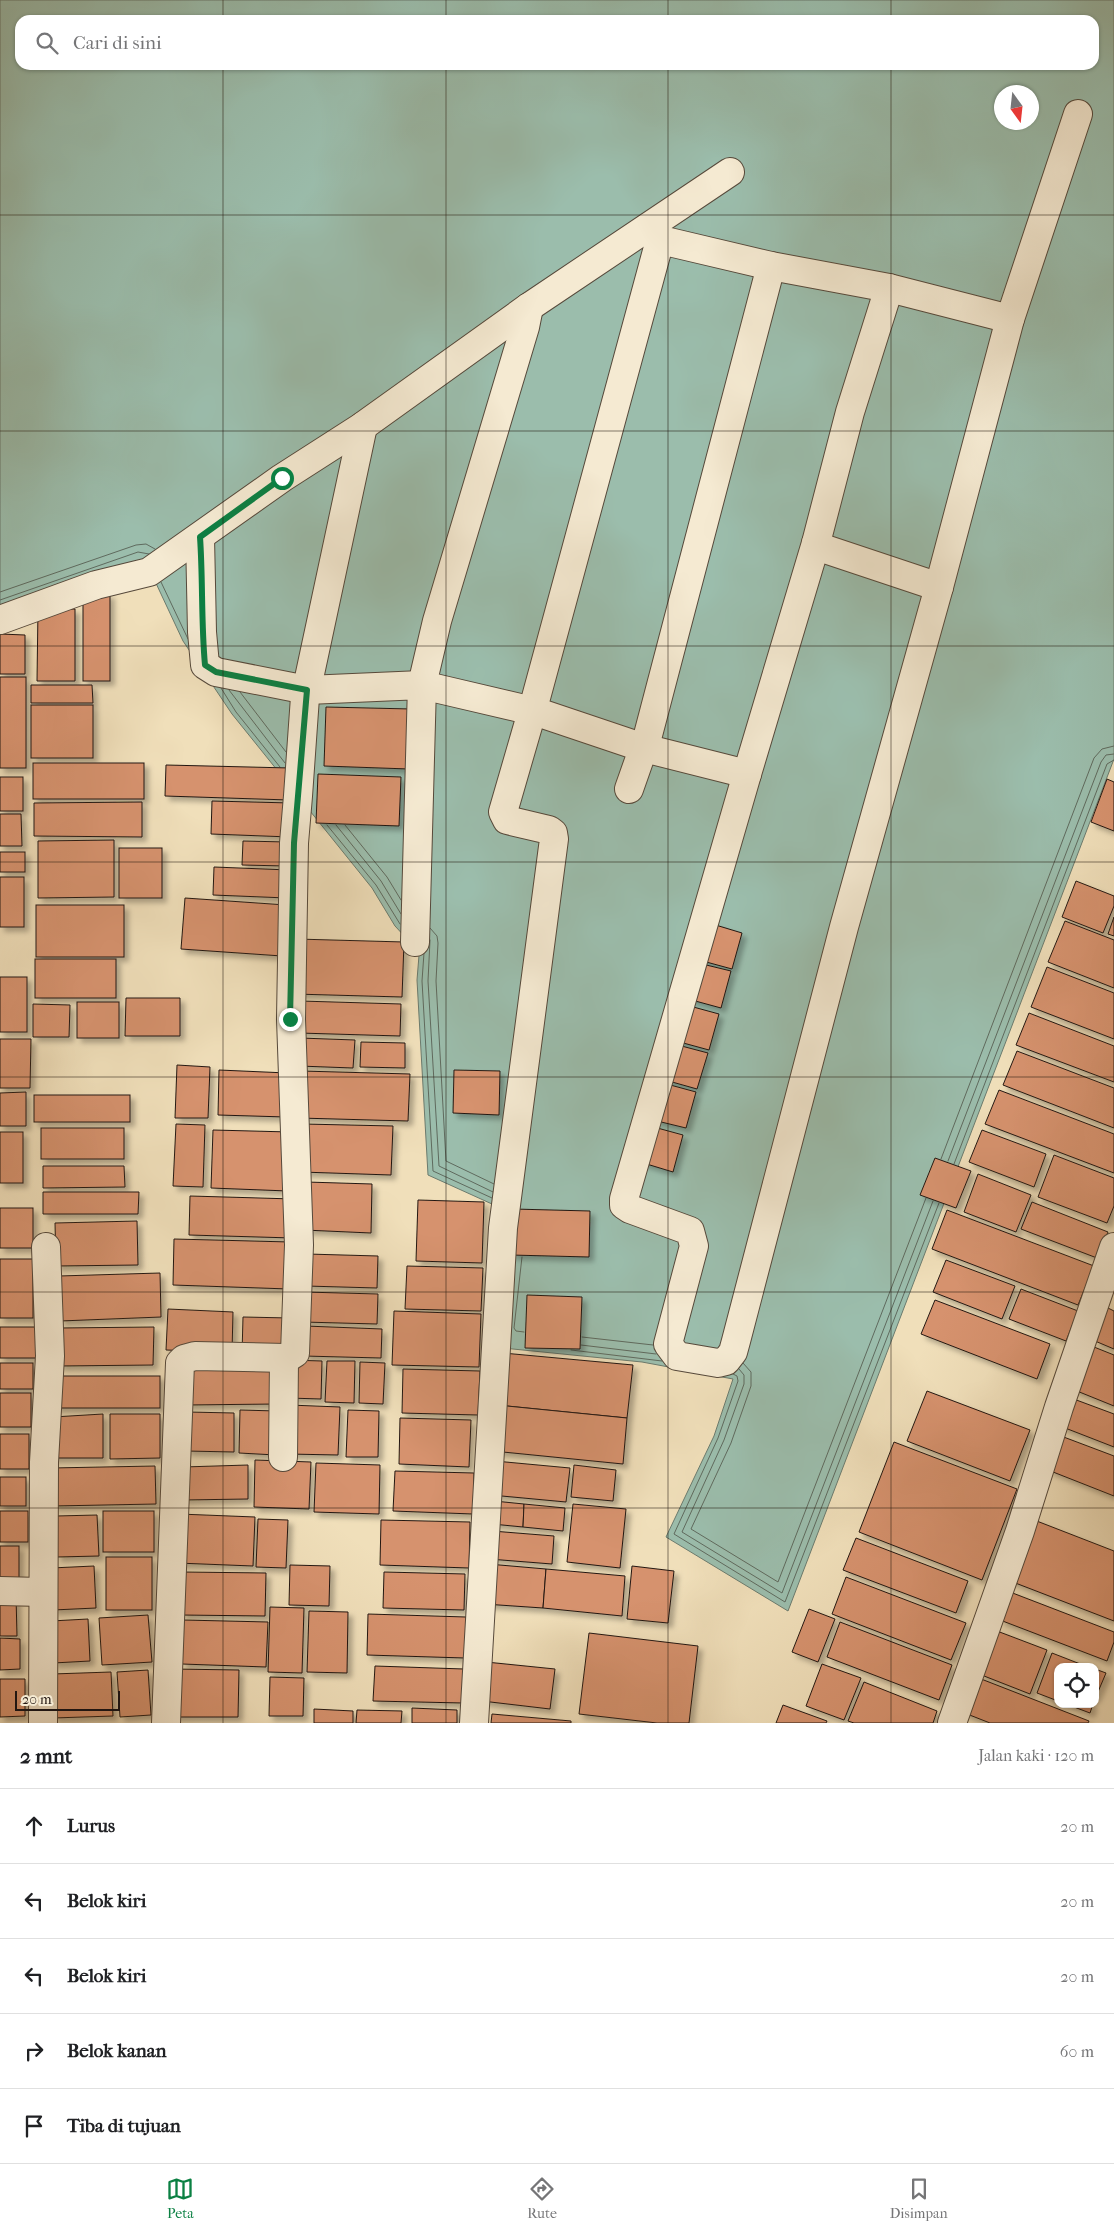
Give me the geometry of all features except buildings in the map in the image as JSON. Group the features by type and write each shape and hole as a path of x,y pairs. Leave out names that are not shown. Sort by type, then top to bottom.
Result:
{"street":[{"path":"889,288 850,412 816,543 624,1199 624,1205 630,1209 690,1231 694,1246 668,1344 677,1356 718,1363 726,1361 736,1341 844,927 939,587 1010,319 1078,114"},
{"path":"0,620 96,585 149,572 282,478 363,426 529,307 655,233 730,172"},
{"path":"655,233 771,266 889,288 1010,319"},
{"path":"474,1723 503,1228 554,839 553,833 549,830 507,820 503,812 533,711 655,233"},
{"path":"629,789 644,748 771,266"},
{"path":"415,942 422,685 437,622 529,307"},
{"path":"166,1723 180,1364 184,1359 195,1356 285,1358 296,1353 299,1265 290,1019 294,843 307,690 363,426"},
{"path":"200,537 203,577 202,632 205,665 216,672 307,690 422,685 533,711 644,748 747,774"},
{"path":"816,543 825,550 939,587"},
{"path":"43,1723 42,1592 44,1462 50,1356 46,1246"},
{"path":"952,1723 1020,1531 1059,1407 1114,1246"},
{"path":"283,1458 285,1358"},
{"path":"0,1591 42,1592"}],"water":[{"path":"0,0 1114,0 1114,759 788,1611 666,1537 714,1436 733,1379 642,1362 493,1347 503,1209 428,1175 417,980 420,943 408,940 395,926 372,888 232,714 183,641 154,579 0,612"}],"route":[{"path":"282,478 200,537 203,577 202,632 205,665 216,672 307,690 294,843 290,1019"}]}
